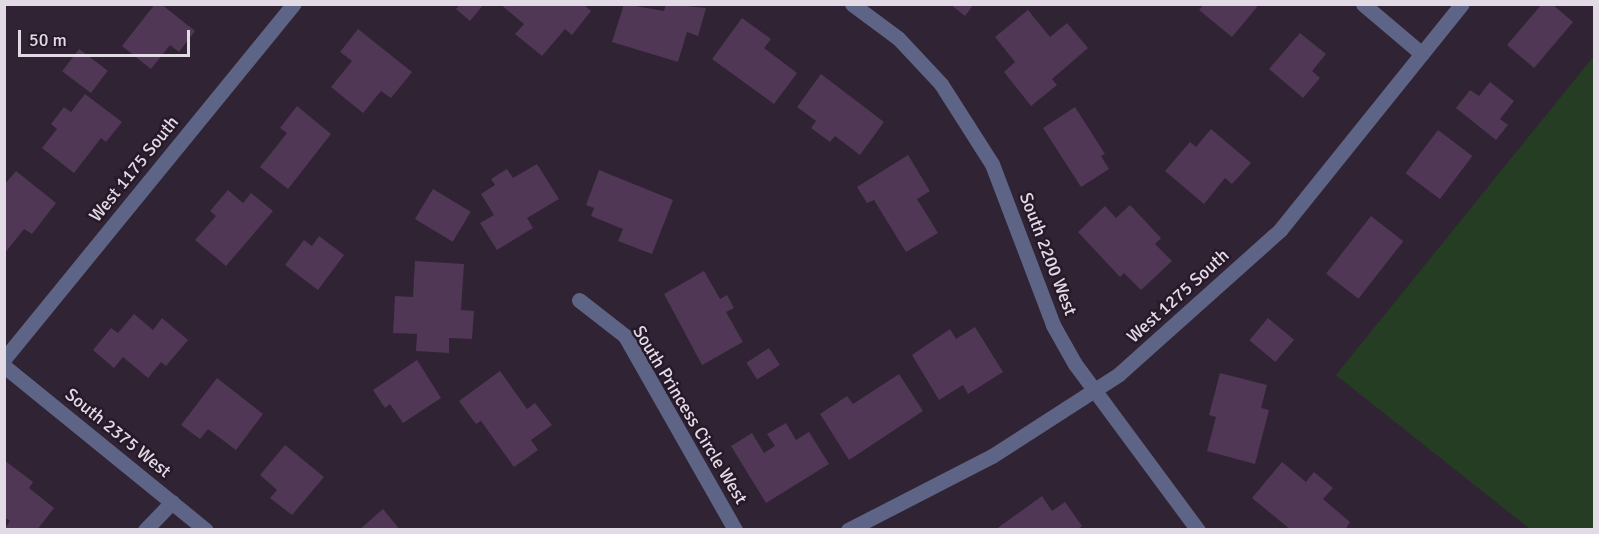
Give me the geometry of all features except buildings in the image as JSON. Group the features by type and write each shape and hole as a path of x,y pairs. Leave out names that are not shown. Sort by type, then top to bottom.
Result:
{"street":[{"name":"West 1175 South","path":"4,359 294,4"},
{"name":"South 2200 West","path":"852,4 898,38 941,84 992,164 1053,325 1092,392 1198,530"},
{"path":"1363,4 1422,54"},
{"name":"West 1275 South","path":"848,530 992,456 1119,374 1280,230 1462,4"},
{"name":"South Princess Circle West","path":"579,300 625,336 735,530"},
{"name":"South 2375 West","path":"4,366 206,530"},
{"path":"145,530 172,502"}],"green space":[{"path":"1594,56 1594,529 1530,529 1336,375"}]}
